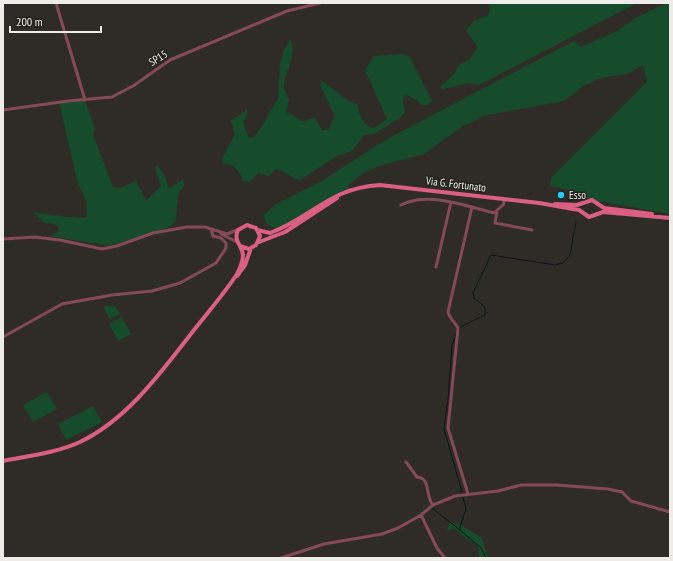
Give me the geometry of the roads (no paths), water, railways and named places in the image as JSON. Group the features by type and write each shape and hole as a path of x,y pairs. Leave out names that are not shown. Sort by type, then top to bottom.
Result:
{"main road":[{"name":"Via G. Fortunato","path":"258,242 285,232 341,196 372,186"},
{"name":"Via G. Fortunato","path":"258,230 270,233 339,194 356,188 372,186 405,186 539,203"},
{"path":"539,203 577,205 589,200 604,208 643,212 662,217"},
{"path":"539,203 574,209 589,217 603,212 670,218"},
{"path":"582,213 581,208 584,203"},
{"path":"597,203 599,209 597,214"},
{"path":"3,461 59,450 79,442 110,424 127,409 165,368 231,282 243,270 251,248 258,242 260,236 258,230 249,225 239,228 236,235 237,242 243,253 242,262 231,282"},
{"path":"240,246 251,248"}],"street":[{"path":"56,3 85,100"},
{"name":"SP15","path":"3,110 112,97 133,86 170,60 287,11 320,3"},
{"path":"506,199 497,212 495,223 532,230"},
{"path":"400,205 408,201 424,200 452,202 497,212"},
{"path":"436,267 452,202"},
{"path":"468,494 448,428 458,329 448,312 472,207"},
{"path":"3,239 35,237 60,240 102,249 117,246 153,233 186,227 205,227 237,242"},
{"path":"216,231 230,234 239,228"},
{"path":"3,337 62,304 112,295 163,289 191,277 216,263 226,248 226,243 221,238 213,236 211,229"},
{"path":"406,462 417,477 424,478 428,497 433,505"},
{"path":"281,558 324,544 382,534 398,528 421,515 433,505 455,496 498,491 530,484 608,489 622,492 631,501 670,512"},
{"path":"421,515 437,548 445,558"}],"waterway":[{"path":"459,330 462,326 485,315 485,307 474,298 473,293 491,255 555,265 563,263 570,255 576,221"},
{"path":"456,334 452,346 444,429 462,492"},
{"path":"463,497 466,509 460,527 461,531 481,548 486,558"},
{"path":"432,508 460,530"}],"place":[{"name":"Esso","path":"561,195"}]}
